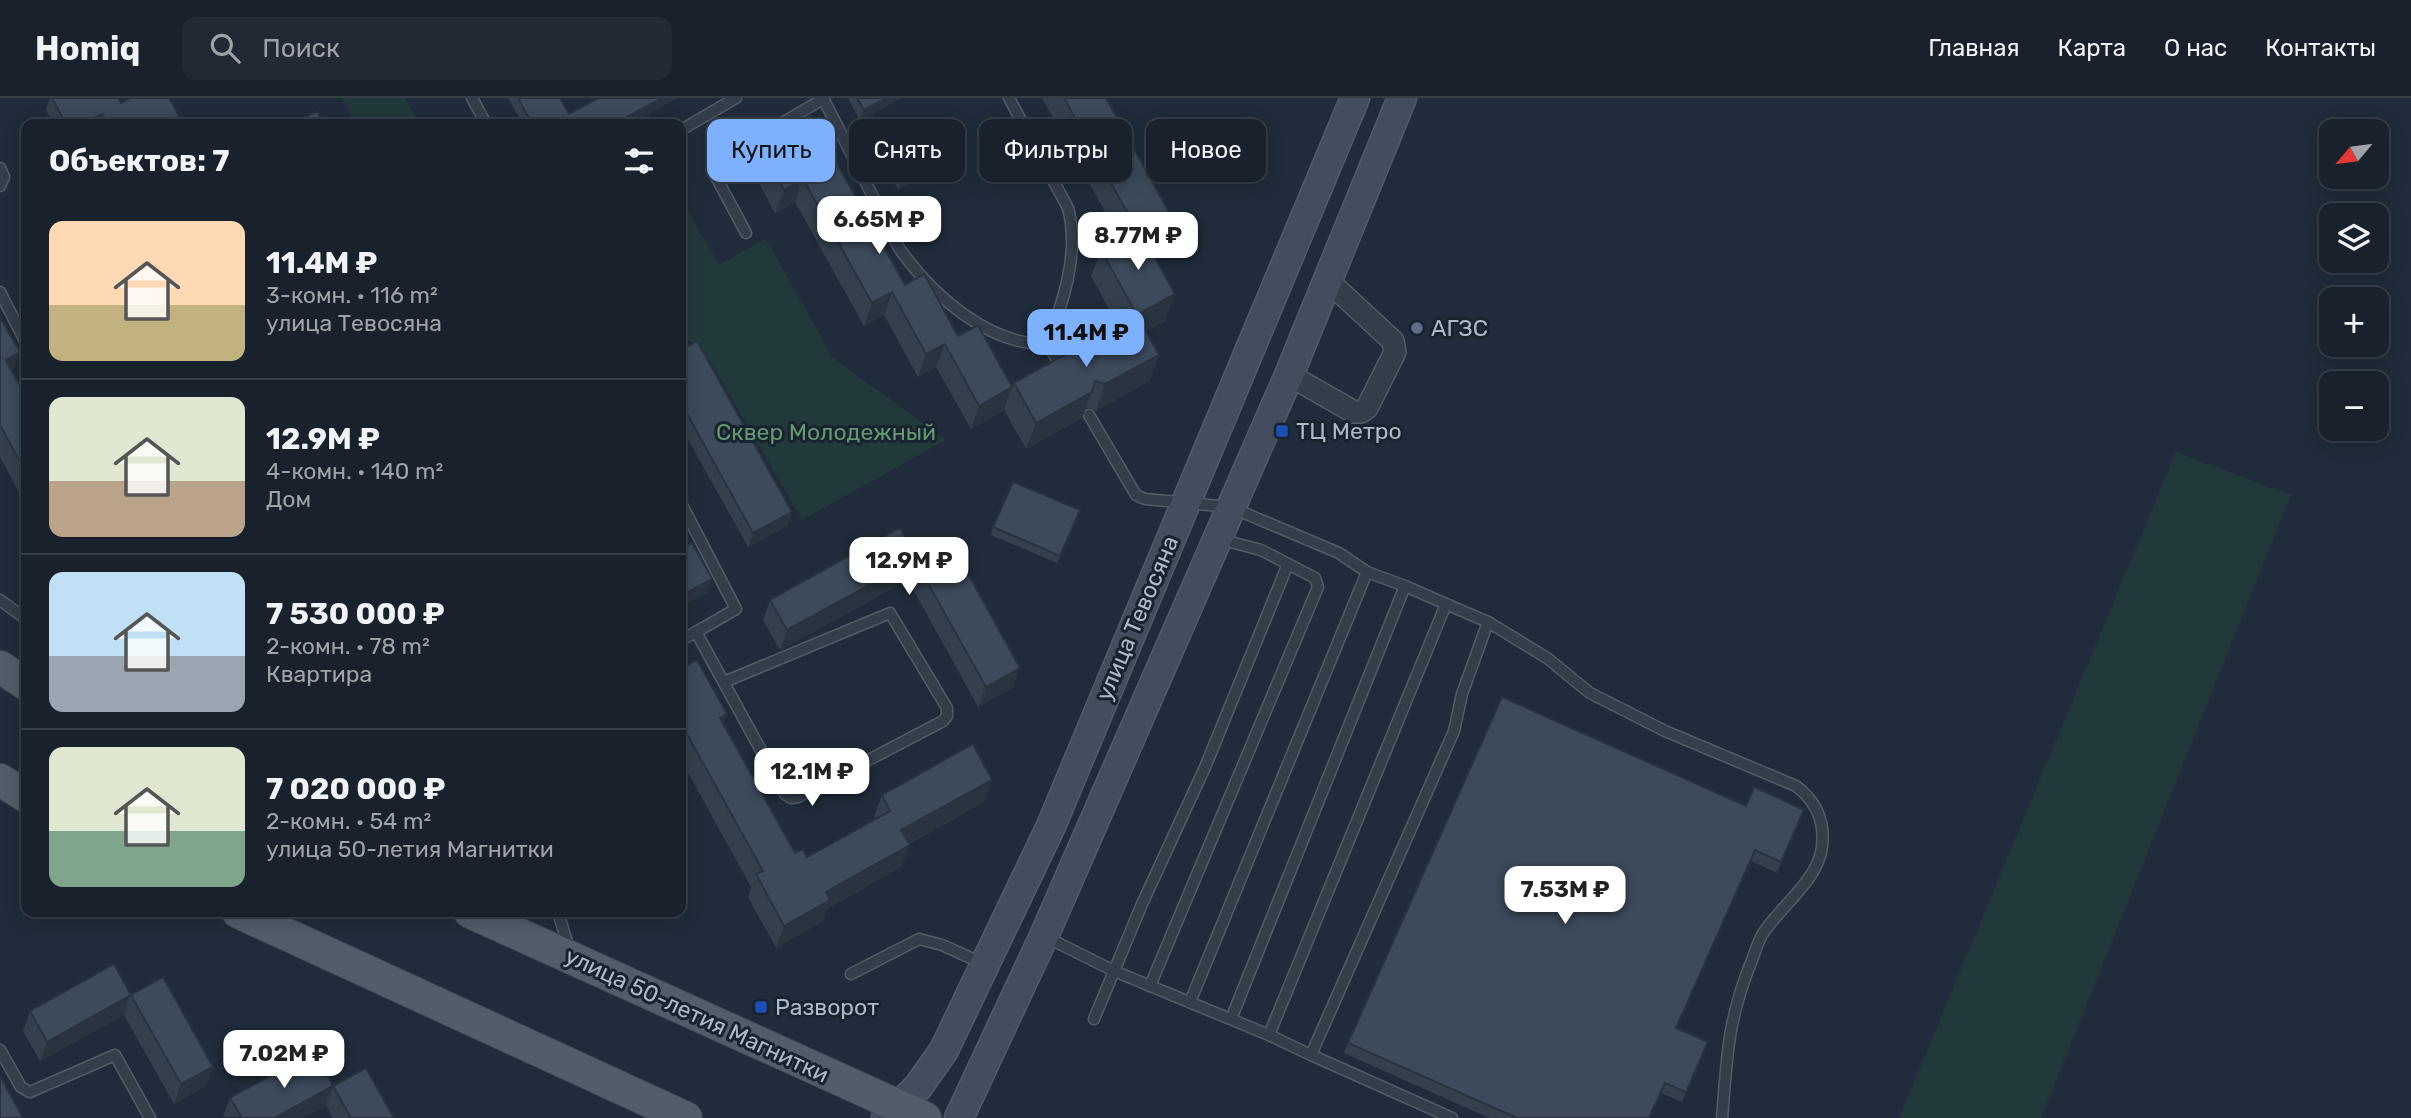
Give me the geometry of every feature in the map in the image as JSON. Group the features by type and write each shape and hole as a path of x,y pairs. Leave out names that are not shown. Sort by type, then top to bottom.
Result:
{"main road":[{"path":"0,667 21,681"},
{"path":"0,780 21,793"},
{"path":"250,917 686,1118"},
{"name":"улица 50-летия Магнитки","path":"481,917 903,1114"}],"street":[{"name":"улица Тевосяна","path":"903,1114 944,1050 1051,826 1355,98"},
{"name":"улица Тевосяна","path":"959,1118 1044,936 1289,375 1402,98"},
{"path":"1289,375 1354,412 1361,412 1367,408 1395,352 1394,341 1327,280"}],"lane":[{"path":"472,98 483,119"},
{"path":"686,127 736,98"},
{"path":"747,233 715,175 716,162 823,98 900,248 914,269 982,326 1005,339 1027,345 1048,344"},
{"path":"1009,98 1068,208 1073,224 1068,277 1048,344 1066,375"},
{"path":"0,167 4,177 0,186"},
{"path":"0,292 21,333"},
{"path":"1089,415 1136,495 1186,503 1230,506 1339,553 1367,572 1488,622 1547,658 1590,693 1665,731 1796,786 1808,796 1817,809 1823,828 1822,849 1812,872 1761,936 1734,1009 1726,1046 1721,1118"},
{"path":"686,513 736,609 686,637"},
{"path":"1150,986 1317,592 1318,582 1288,564 1239,542 1217,539"},
{"path":"1094,1018 1206,765 1288,564"},
{"path":"1190,1002 1367,572"},
{"path":"1231,1019 1405,586"},
{"path":"0,600 21,615"},
{"path":"1269,1035 1446,604"},
{"path":"696,632 785,794 794,798 943,721 947,716 947,708 890,612 724,682"},
{"path":"1311,1055 1454,731 1462,694 1488,622"},
{"path":"560,917 572,958"},
{"path":"1044,936 1114,971 1269,1035 1452,1118"},
{"path":"851,974 919,939 942,945 986,965"},
{"path":"0,1050 21,1087 30,1091 115,1055 150,1118"}],"green space":[{"path":"342,98 405,98 416,119 354,119"},
{"name":"Сквер Молодежный","path":"686,208 719,265 766,239 833,358 946,440 802,520 702,347 686,339"},
{"path":"2176,452 2291,495 2041,1118 1899,1118"}],"building":[{"path":"52,98 118,98 121,103 130,98 169,98 179,116 173,119 105,119 102,114 92,119 63,119"},
{"path":"518,98 560,98 569,114 598,98 662,98 623,119 529,119"},
{"path":"857,98 886,98 864,110"},
{"path":"1064,98 1106,98 1118,119 1076,119"},
{"path":"317,111 321,119 302,119"},
{"path":"1132,145 1146,170 1146,182 1152,182 1170,214 1137,230 1110,182 1132,182"},
{"path":"835,160 905,285 924,274 958,336 978,325 1012,387 979,406 945,344 926,354 892,292 872,303 805,182 835,182"},
{"path":"779,182 798,182 784,190"},
{"path":"1139,229 1175,294 1137,315 1101,250"},
{"path":"1137,315 1159,355 1105,384 1095,381 1092,392 1036,423 1014,383 1070,352 1080,355 1084,345"},
{"path":"0,317 20,352 6,360 21,388 21,464 0,425"},
{"path":"697,341 792,512 753,533 686,412 686,347"},
{"path":"1013,482 1080,510 1060,556 993,527"},
{"path":"900,528 917,559 950,541 1020,668 986,687 915,560 787,630 770,600"},
{"path":"692,543 712,579 686,593 686,547"},
{"path":"697,660 727,714 720,718 795,853 803,849 807,857 890,811 882,795 973,744 992,780 901,830 910,845 826,892 830,900 784,926 756,874 763,871 688,736 686,737 686,666"},
{"path":"1502,697 1746,806 1754,787 1804,810 1781,862 1755,850 1676,1028 1708,1042 1686,1092 1665,1083 1649,1118 1517,1118 1348,1043"},
{"path":"114,964 131,995 47,1042 30,1011"},
{"path":"163,977 213,1067 181,1084 131,995"},
{"path":"314,1051 333,1086 275,1118 242,1118 230,1098"},
{"path":"366,1068 394,1118 351,1118 333,1086"},
{"path":"0,1076 23,1118 0,1118"}],"place":[{"name":"АГЗС","path":"1417,328"},
{"name":"ТЦ Метро","path":"1282,431"},
{"name":"Разворот","path":"761,1007"}]}
